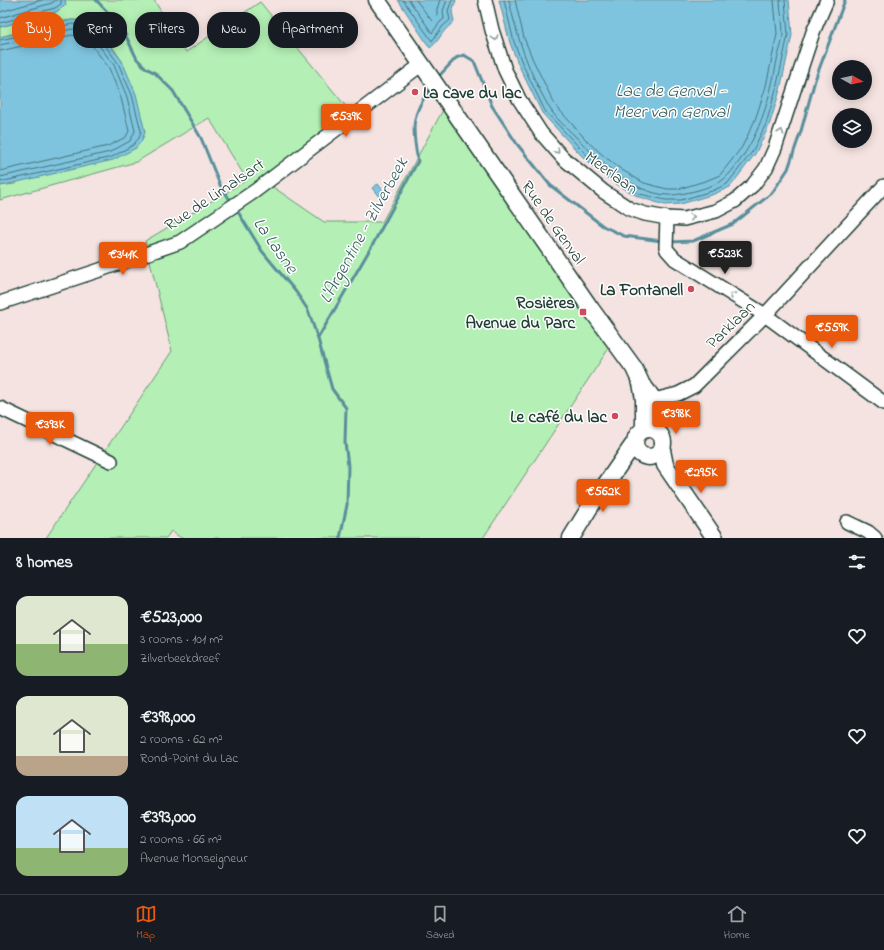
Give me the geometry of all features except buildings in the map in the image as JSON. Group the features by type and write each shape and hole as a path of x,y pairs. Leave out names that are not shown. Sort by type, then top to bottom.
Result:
{"street":[{"name":"Rue de Genval","path":"377,0 600,322 634,368 641,383 654,400"},
{"name":"Meerlaan","path":"485,0 492,30 505,70 519,99 541,133 563,158 604,192 630,209 645,214 684,219 716,211 734,201 752,185 766,168 780,134 813,32 827,0"},
{"name":"Rue de Limalsart","path":"0,303 180,242 255,191 422,64"},
{"name":"Parklaan","path":"654,400 678,394 694,386 765,315 884,186"},
{"path":"667,218 666,247 675,259 765,315 884,403"},
{"name":"Rue de Genval","path":"641,383 651,447"},
{"path":"654,400 656,413 651,447 715,538"},
{"path":"0,408 111,461"},
{"path":"571,538 590,507 614,473 651,447"},
{"path":"847,522 868,532 875,538"}],"green space":[{"path":"65,0 154,0 161,12 135,12 135,48 184,48 186,52 192,48 199,48 199,43 207,38 207,48 260,48 260,12 245,12 260,2 268,12 268,48 298,48 348,109 273,187 324,222 382,222 444,108 617,336 483,538 181,538 171,531 166,538 46,538 172,351 145,241 247,180 209,118 136,162 0,200 0,186 15,184 122,61 113,48 127,48 127,12 73,12 73,20 65,21 65,12 56,12 65,5"},
{"path":"12,24 12,34 0,37 0,27"}],"water":[{"path":"0,0 65,0 66,5 56,12 12,12 12,24 0,27"},
{"path":"398,0 456,0 452,12 454,21 445,30 437,42 430,48"},
{"name":"Lac de Genval - Meer van Genval","path":"499,0 789,0 792,35 780,90 769,126 755,154 730,187 714,194 681,204 665,205 639,197 613,182 594,168 542,113 519,66 510,43"},
{"path":"73,20 73,48 112,48 122,61 136,94 145,132 142,140 136,148 113,160 0,186 0,37 12,34 12,48 65,48 65,22"},
{"path":"378,184 385,193 380,198 372,188"}],"waterway":[{"name":"La Lasne","path":"96,0 121,26 137,59 146,68 155,73 173,91 201,138 220,185 232,203"},
{"name":"L'Argentine - Zilverbeek","path":"670,242 693,241 733,224 772,193 788,169 801,131 815,80 845,0"},
{"name":"L'Argentine - Zilverbeek","path":"439,76 456,58 464,55 474,61 492,106 517,144 550,185 603,226 624,236 662,241"},
{"name":"L'Argentine - Zilverbeek","path":"318,338 373,244 418,161 414,123 419,106 431,88"},
{"name":"La Lasne","path":"235,207 262,251 296,292 308,310 332,389 346,408 345,442 348,466 347,505 340,538"}],"place":[{"name":"La cave du lac","path":"415,92"},
{"name":"La Fontanell","path":"691,289"},
{"name":"Rosières Avenue du Parc","path":"583,312"},
{"name":"Le café du lac","path":"615,416"}]}
